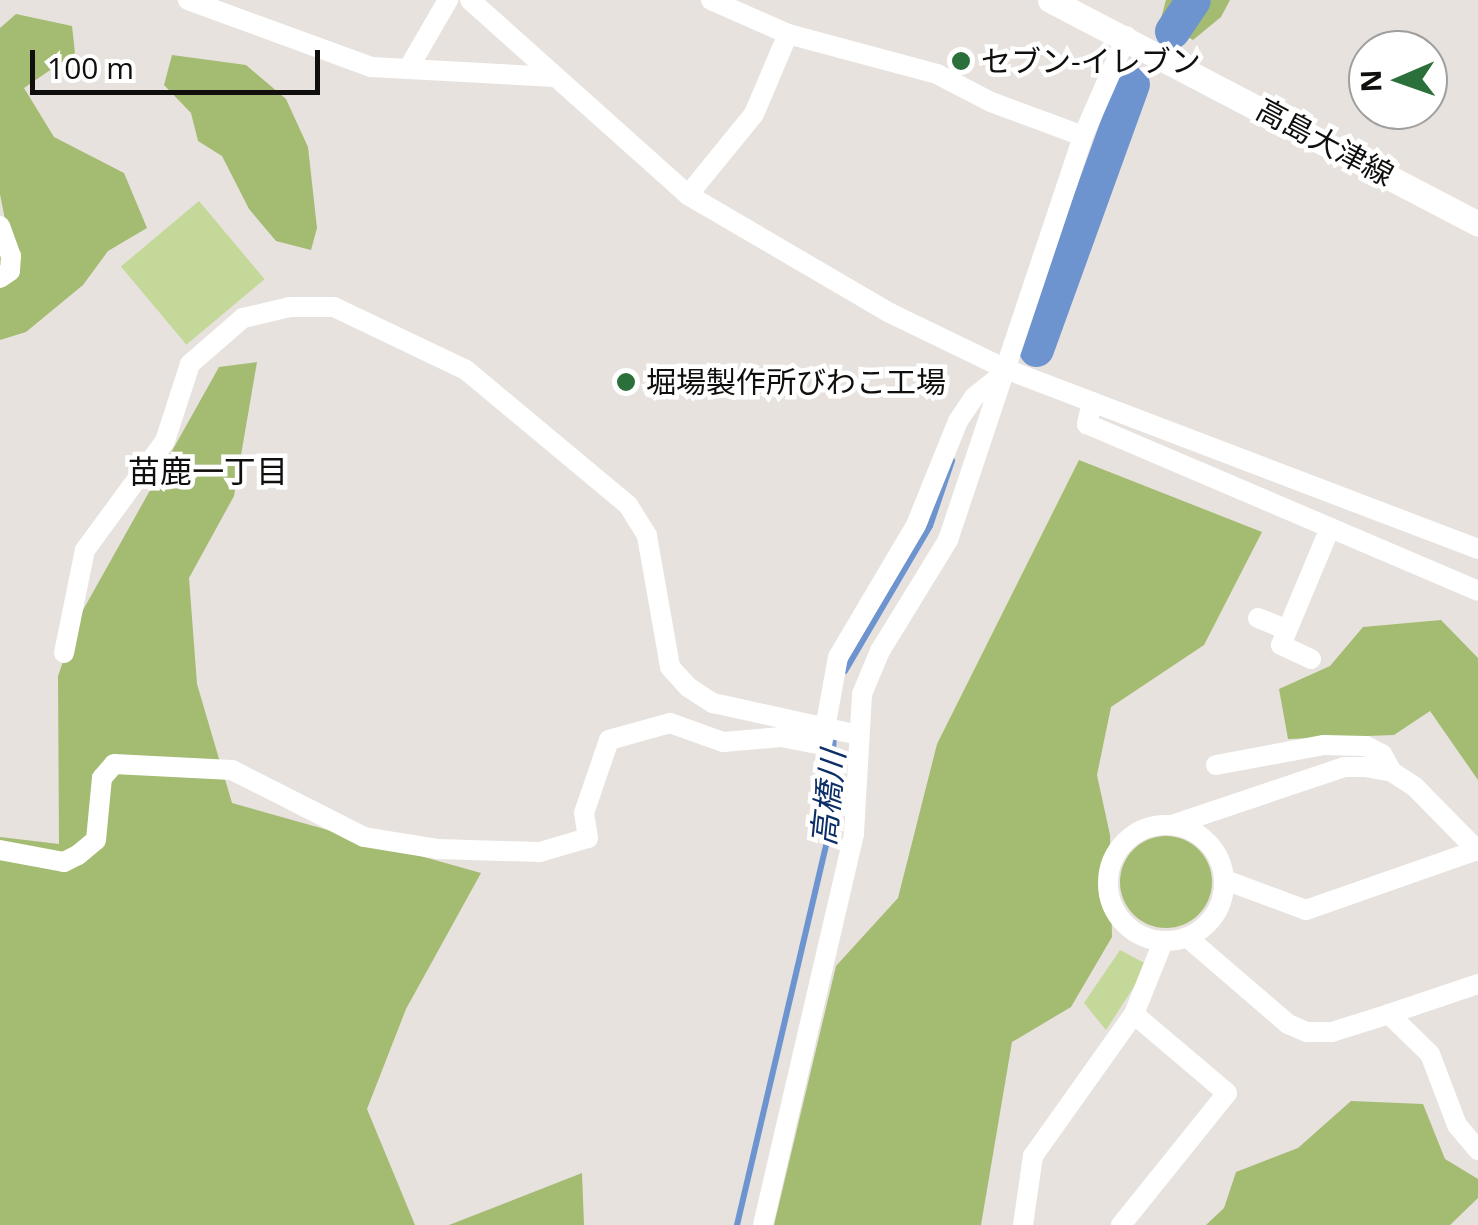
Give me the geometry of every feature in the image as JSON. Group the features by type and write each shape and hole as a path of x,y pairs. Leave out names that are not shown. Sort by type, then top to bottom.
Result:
{"main road":[{"path":"1050,0 1135,40"},
{"name":"高島大津線","path":"1135,40 1478,224"}],"street":[{"path":"188,0 371,66 554,77"},
{"path":"408,69 448,0"},
{"path":"470,0 688,196 888,312 1008,370 1478,550"},
{"path":"710,0 788,34 937,74 991,102 1083,136"},
{"path":"688,196 754,114 788,34"},
{"path":"762,1225 854,834 858,735 874,665 948,540 1008,370 1083,136 1135,40"},
{"path":"0,226 11,256 10,271 0,278"},
{"path":"64,653 85,550 166,441 190,364 243,318 290,306 334,307 466,370 628,504 647,536 670,667 688,686 713,702 858,735"},
{"path":"0,850 64,862 78,855 96,840 102,778 114,764 232,770 364,836 436,849 563,849 588,838 584,813 610,740 670,724 722,742 782,737 822,745 838,656 916,525 958,421 974,397 1008,370"},
{"path":"1092,402 1087,424 1478,591"},
{"path":"1311,659 1280,645 1330,528"},
{"path":"1258,618 1287,630"},
{"path":"1216,765 1324,745 1366,746 1382,754 1392,772 1478,850 1306,910 1225,880"},
{"path":"1175,824 1209,844 1225,880 1216,915 1188,938 1162,942 1121,922 1107,876 1130,836 1344,768 1392,772"},
{"path":"1188,938 1288,1024 1307,1032 1332,1032 1478,984"},
{"path":"1023,1225 1032,1156 1134,1014 1162,942"},
{"path":"1121,1225 1227,1093 1134,1014"},
{"path":"1389,1014 1430,1054 1457,1125 1478,1150"},
{"path":"1457,1125 1478,1118"}],"green space":[{"path":"1166,0 1230,0 1221,17 1193,40 1160,22"},
{"path":"16,14 72,26 75,53 24,88 54,137 124,173 147,228 108,251 83,285 26,332 0,340 0,234 6,225 0,194 0,28"},
{"path":"172,55 246,65 286,99 308,147 317,228 311,250 276,241 249,209 222,156 198,141 191,113 164,85"},
{"path":"199,201 265,279 186,345 121,267"},
{"path":"257,362 234,496 189,578 197,684 232,803 481,873 406,1009 367,1109 415,1225 0,1225 0,837 59,844 58,676 78,619 219,367"},
{"path":"1079,460 1262,532 1204,645 1111,707 1097,775 1110,835 1112,937 1071,1007 1012,1042 981,1225 774,1225 836,966 898,898 937,744"},
{"path":"1441,620 1478,658 1478,780 1430,711 1394,735 1288,739 1279,689 1330,666 1363,627"},
{"path":"1166,836 1192,844 1204,856 1212,882 1204,908 1192,920 1166,928 1140,920 1128,908 1120,882 1128,856 1140,844"},
{"path":"1120,950 1148,965 1106,1030 1084,1003"},
{"path":"1351,1101 1423,1104 1445,1159 1478,1179 1478,1198 1450,1225 1206,1225 1224,1208 1236,1172 1298,1148"},
{"path":"582,1173 584,1225 449,1225"}],"waterway":[{"name":"高橋川","path":"1172,31 1193,0"},
{"name":"高橋川","path":"1036,349 1132,84"},
{"name":"高橋川","path":"845,671 930,526 952,461"},
{"name":"高橋川","path":"737,1225 829,832 834,732"}],"place":[{"name":"セブン-イレブン","path":"961,61"},
{"name":"堀場製作所びわこ工場","path":"626,382"}],"district":[{"name":"苗鹿一丁目","path":"208,471"}]}
